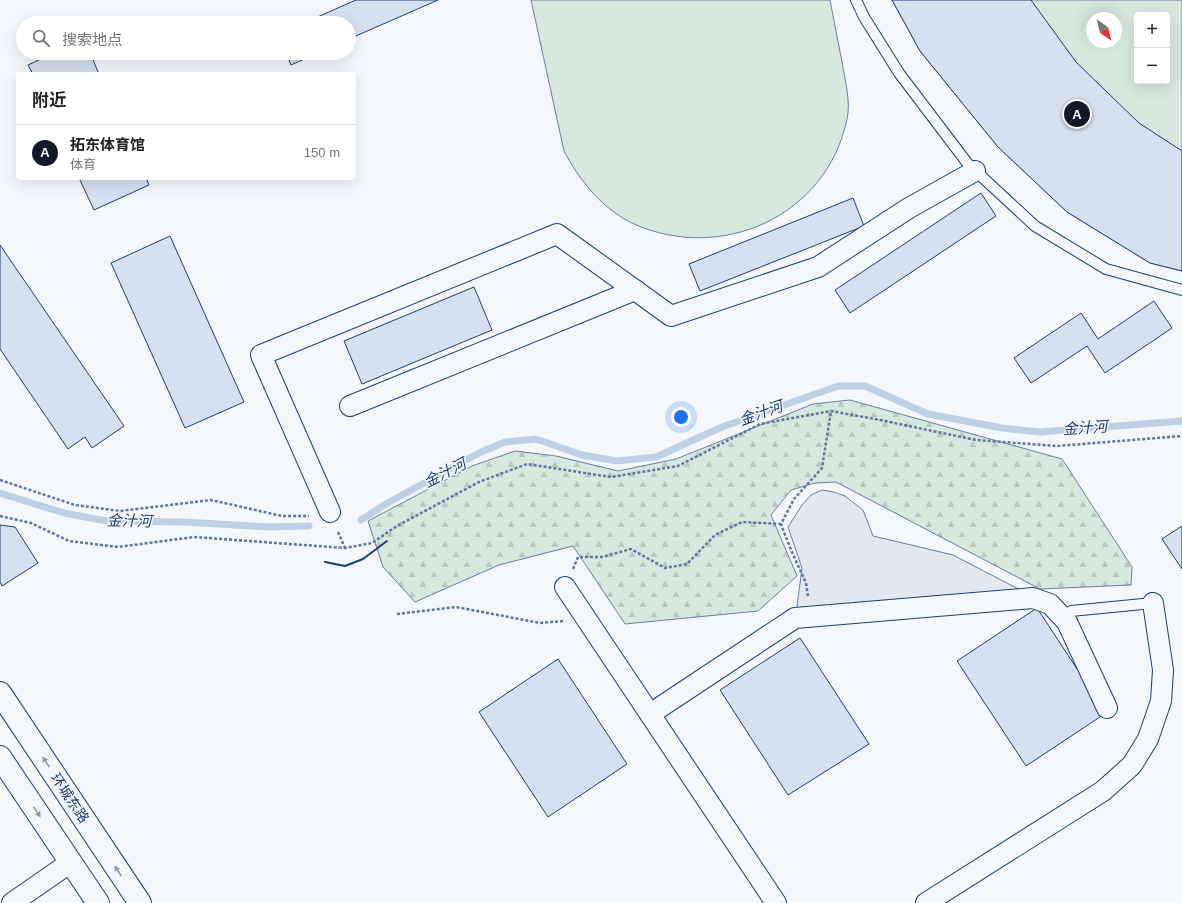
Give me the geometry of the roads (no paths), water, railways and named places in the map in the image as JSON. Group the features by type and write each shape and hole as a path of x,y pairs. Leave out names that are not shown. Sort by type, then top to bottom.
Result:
{"main road":[{"name":"环城东路","path":"0,693 140,903"},
{"path":"0,757 98,903"}],"street":[{"path":"330,512 261,355 557,234 670,316 818,267 909,208 975,171"},
{"path":"350,406 634,290"},
{"path":"565,587 776,903"},
{"path":"650,714 795,618 1033,598 1050,604 1067,622 1107,708"},
{"path":"926,903 1103,791 1132,765 1148,739 1161,701 1163,670 1153,603"},
{"path":"12,903 71,862"}],"lane":[{"path":"856,0 864,17 899,73 968,164 1035,226 1106,269 1182,290"},
{"path":"1071,611 1153,603"}],"waterway":[{"name":"金汁河","path":"361,520 384,505 479,453 505,442 536,439 582,455 617,461 656,457 722,427 838,386 865,386 928,414 1002,428 1040,432 1182,421"},
{"name":"金汁河","path":"0,493 64,513 106,521 184,522 267,527 309,526"}],"place":[{"name":"拓东体育馆","path":"1077,114"}]}
